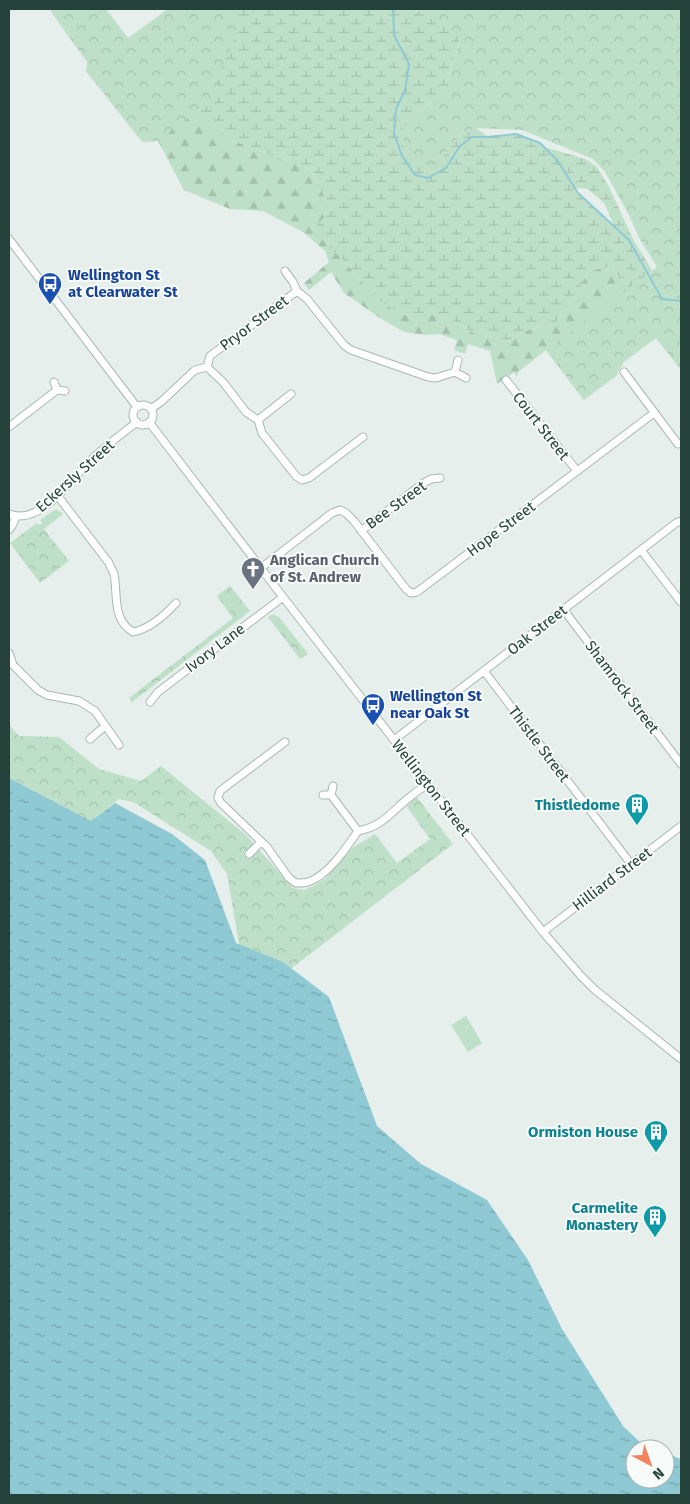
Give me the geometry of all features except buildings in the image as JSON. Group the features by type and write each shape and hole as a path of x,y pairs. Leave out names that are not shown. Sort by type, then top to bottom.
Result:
{"street":[{"path":"9,239 137,408"},
{"name":"Pryor Street","path":"151,409 195,370 207,367 210,356 297,291 285,271"},
{"path":"297,291 307,299 344,345 351,350 428,377 436,378 455,372 466,378"},
{"path":"455,372 458,360"},
{"path":"207,367 223,382 246,412 258,420 262,433 296,476 302,480 309,478 363,437"},
{"path":"624,372 678,444"},
{"name":"Court Street","path":"506,380 577,471"},
{"path":"54,382 57,390"},
{"path":"9,427 57,390 65,391"},
{"path":"258,420 291,394"},
{"path":"144,405 151,409 153,416 150,422 143,424 136,422 134,414 137,408 144,405"},
{"name":"Hope Street","path":"361,531 406,590 411,593 423,590 654,413"},
{"name":"Eckersly Street","path":"12,516 29,516 47,506 94,456 136,422"},
{"name":"Wellington Street","path":"150,422 543,932 587,982 681,1059"},
{"name":"Bee Street","path":"261,568 337,510 346,513 361,531 422,484 431,479 440,478"},
{"path":"57,495 109,563 114,574 117,608 125,627 133,632 141,631 168,612 176,603"},
{"path":"9,530 12,526 12,516"},
{"name":"Oak Street","path":"394,740 681,521"},
{"path":"641,550 681,602"},
{"name":"Ivory Lane","path":"150,702 158,692 283,597"},
{"name":"Shamrock Street","path":"563,610 681,764"},
{"path":"9,653 13,665 38,690 47,695 79,701 95,711 119,745"},
{"name":"Thistle Street","path":"484,671 631,864"},
{"path":"90,739 106,726"},
{"path":"285,742 220,791 218,795 221,803 261,842 289,878 296,883 309,882 326,872 358,831 370,829 389,817 405,801 428,784"},
{"path":"333,786 327,795 358,831"},
{"name":"Hilliard Street","path":"543,932 681,826"},
{"path":"249,854 261,842"}],"green space":[{"path":"49,9 106,9 128,38 168,9 222,9 233,15 238,23 237,33 219,73 216,97 158,141 142,142 86,71 87,62"},
{"path":"187,9 417,9 461,37 444,91 418,113 440,160 463,131 476,128 487,136 516,134 540,143 544,147 586,159 597,167 609,187 633,239 674,307 634,293 609,267 588,271 573,302 556,322 522,332 509,342 472,332 447,318 422,313 402,315 373,296 346,263 313,230 331,209 310,169 231,140 193,106","holes":["575,188 588,189 604,203 614,225 578,193"]},
{"path":"417,9 681,9 681,370 656,338 624,362 616,376 584,400 546,350 657,267 639,238 628,213 605,172 593,159 522,130 476,128 463,131 440,160 431,164 418,161 404,147 403,128 444,91 461,38"},
{"path":"126,44 231,140 310,169 331,209 314,230 346,263 373,296 402,315 422,313 447,318 472,332 509,342 522,332 556,322 573,302 588,271 609,267 634,293 655,323 584,400 546,350 518,372 517,377 514,372 497,384 490,351 468,344 465,354 454,350 457,340 439,334 425,335 404,332 344,293 331,272 309,290 304,283 329,262 325,251 303,232 263,211 230,209 184,190 158,141 158,130"},
{"path":"56,509 63,514 44,529 69,561 40,583 10,543 37,523 39,525 42,523 40,520"},
{"path":"230,586 250,611 132,702 129,698 233,618 217,596"},
{"path":"273,614 279,617 308,654 300,659 268,617"},
{"path":"9,725 19,736 59,737 99,769 141,781 161,766 246,835 293,888 304,890 326,878 352,848 375,834 397,863 430,839 407,807 416,796 453,844 292,968 283,968 246,954 239,944 227,874 211,851 133,802 119,799 91,821 9,778"},
{"path":"466,1016 482,1043 468,1052 451,1025"}],"water":[{"path":"9,778 91,821 115,803 172,834 205,860 236,943 283,962 329,997 377,1126 421,1164 487,1200 528,1260 562,1329 623,1426 637,1439 625,1439 625,1489 675,1489 675,1457 681,1459 681,1495 9,1495"}],"waterway":[{"path":"393,9 394,35 409,64 405,90 396,109 394,133 402,156 415,175 428,178 446,168 460,146 472,137 516,134 540,143 557,160 578,193 629,240 662,299 681,301"}],"place":[{"name":"Wellington St at Clearwater St","path":"50,305"},
{"name":"Anglican Church of St. Andrew","path":"253,590"},
{"name":"Wellington St near Oak St","path":"373,726"},
{"name":"Thistledome","path":"637,826"},
{"name":"Ormiston House","path":"656,1153"},
{"name":"Carmelite Monastery","path":"655,1238"}]}
